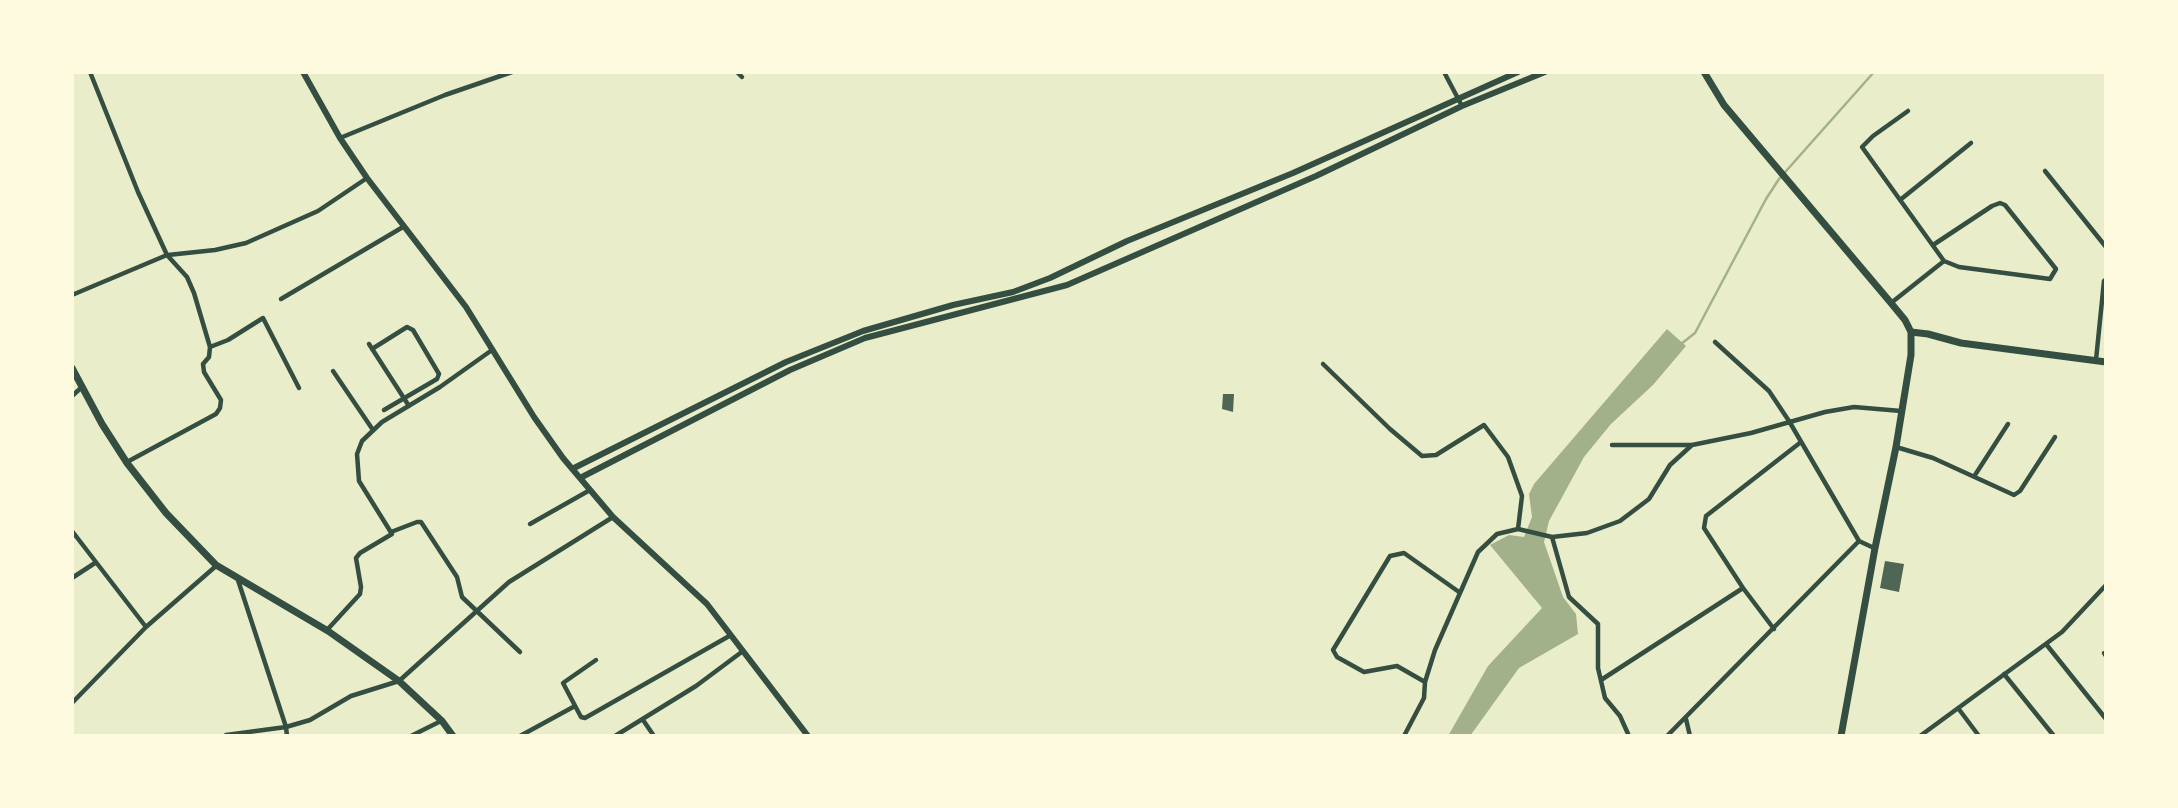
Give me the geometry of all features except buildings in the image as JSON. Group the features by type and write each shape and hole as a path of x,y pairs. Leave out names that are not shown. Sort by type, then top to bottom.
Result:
{"main road":[{"path":"1704,72 1724,105 1891,303 1911,332 1911,355 1896,447 1841,736"},
{"path":"1911,332 1961,344 2106,362"},
{"path":"72,368 127,463 166,513 216,565 327,630 399,681 442,721 453,736"}],"street":[{"path":"90,72 138,192 167,255 187,277 210,347 209,357 203,364 204,372 221,400 216,414 127,463"},
{"path":"303,72 340,138 367,178 403,228 467,307 534,417 572,469 613,517 706,604 808,736"},
{"path":"340,138 445,95 512,72"},
{"path":"737,72 742,77"},
{"path":"1444,72 1462,106"},
{"path":"572,469 786,362 863,331 953,305 1013,292 1050,278 1127,241 1293,173 1518,72"},
{"path":"580,478 790,370 865,338 1067,285 1316,176 1462,106 1545,72"},
{"path":"1908,111 1862,147 1944,261 1959,267 2050,279 2056,269 2005,205 2000,203 1933,245"},
{"path":"1900,201 1971,143"},
{"path":"2045,171 2106,247"},
{"path":"72,295 167,255 215,250 246,243 318,211 367,178"},
{"path":"281,299 403,228"},
{"path":"1891,303 1944,261"},
{"path":"2095,361 2106,279"},
{"path":"210,347 228,340 263,318 299,388"},
{"path":"384,411 404,398 437,379 439,374 413,330 407,327 371,347 404,398 408,406"},
{"path":"1715,342 1769,391 1859,541 1875,548"},
{"path":"391,532 359,481 358,454 362,441 382,422 440,387 492,349"},
{"path":"1323,363 1390,429 1422,456 1436,455 1484,425 1508,457 1522,496 1518,529"},
{"path":"333,371 373,430"},
{"path":"72,396 82,387"},
{"path":"1612,445 1692,444 1751,433 1789,421 1854,407 1901,411"},
{"path":"1975,475 2008,424"},
{"path":"1896,447 1975,475 2014,495 2055,437"},
{"path":"1774,628 1743,588 1704,528 1706,516 1801,442"},
{"path":"1404,736 1424,698 1425,682 1435,650 1478,552 1497,534 1518,529 1552,537 1587,533 1620,521 1649,499 1670,465 1692,444"},
{"path":"530,524 590,490"},
{"path":"226,735 286,727 310,720 351,696 399,681 509,582 613,517"},
{"path":"327,630 360,594 356,558 360,553 390,536 391,532 421,522 457,577 462,597 520,652"},
{"path":"72,531 146,627"},
{"path":"1552,537 1569,597 1598,624 1598,668 1605,698 1620,716 1629,736"},
{"path":"1667,736 1859,541"},
{"path":"1425,682 1397,666 1364,672 1337,657 1333,650 1390,556 1404,553 1460,592"},
{"path":"72,578 95,563"},
{"path":"72,702 146,627 216,565"},
{"path":"236,577 287,736"},
{"path":"1920,736 2062,632 2106,585"},
{"path":"1601,680 1743,588"},
{"path":"596,660 563,683 581,717 590,717 731,635"},
{"path":"2046,644 2106,719"},
{"path":"615,736 696,686 743,651"},
{"path":"2004,674 2054,736"},
{"path":"520,736 575,706"},
{"path":"1958,708 1979,736"},
{"path":"1686,718 1690,736"},
{"path":"643,720 654,736"},
{"path":"411,736 442,721"}],"shaded area":[{"path":"1667,329 1686,346 1653,385 1611,424 1584,457 1549,521 1544,542 1563,597 1576,614 1578,634 1519,668 1470,736 1448,736 1488,666 1542,608 1490,545 1509,535 1524,537 1532,517 1529,494 1534,484"}],"waterway":[{"path":"1681,344 1695,333 1779,179 1874,72"}]}
